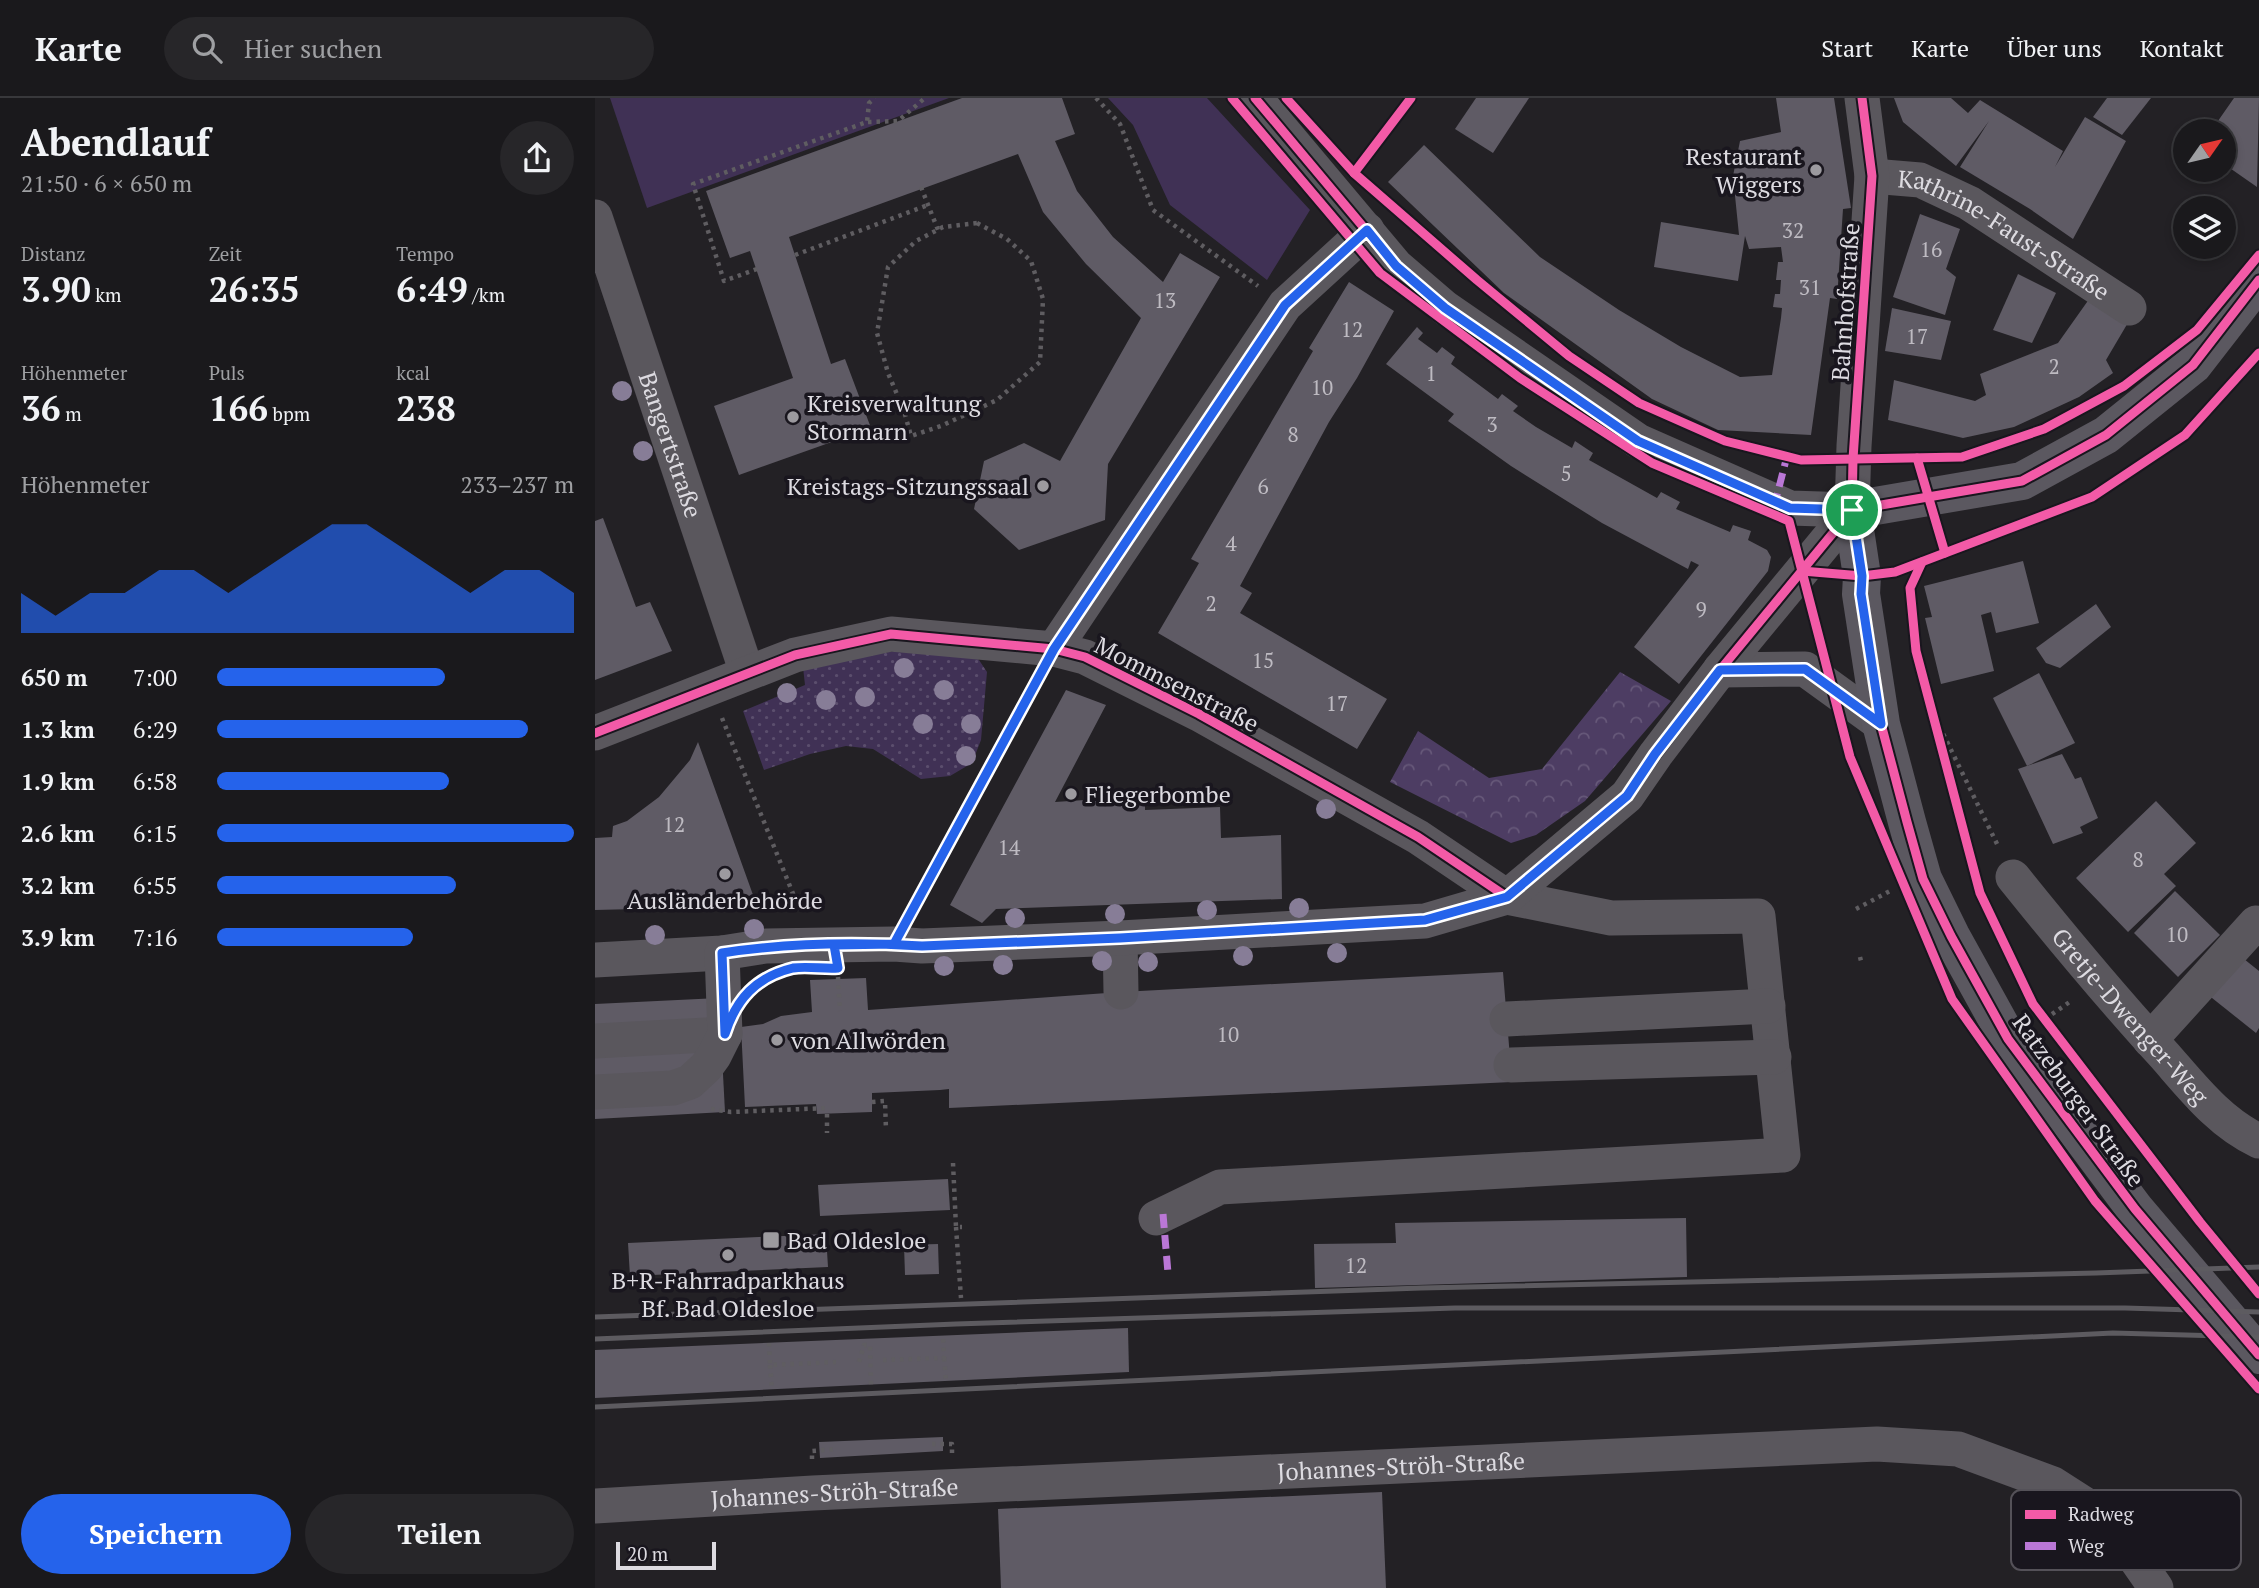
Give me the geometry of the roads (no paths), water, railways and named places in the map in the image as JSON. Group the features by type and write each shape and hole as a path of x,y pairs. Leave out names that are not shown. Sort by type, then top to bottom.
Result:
{"main road":[{"path":"1852,510 2022,481 2106,435 2193,365 2259,280"},
{"name":"Ratzeburger Straße","path":"1852,510 1862,576 1861,594 1881,724 1923,879 2008,1039 2135,1209 2259,1355"}],"street":[{"path":"1255,98 1396,266 1445,308 1638,441 1790,508 1852,510"},
{"name":"Bahnhofstraße","path":"1852,510 1872,176 1862,98"},
{"name":"Kathrine-Faust-Straße","path":"1872,176 1920,180 1969,203 2129,308"},
{"name":"Bangertstraße","path":"595,217 747,673"},
{"path":"1054,649 1285,305 1367,230"},
{"path":"595,960 722,953 766,946 922,946 1120,938 1425,920 1507,897 1627,796 1655,754 1720,670 1852,510"},
{"name":"Mommsenstraße","path":"595,733 795,655 891,634 930,635 1054,649 1085,657 1199,713 1418,837 1507,897"},
{"path":"1720,670 1805,669 1881,724"},
{"name":"Gretje-Dwenger-Weg","path":"2013,877 2098,983 2150,1040 2229,1124 2259,1141"},
{"path":"1156,1218 1220,1186 1783,1155 1758,916 1611,918 1507,897"},
{"path":"2150,1040 2256,923"},
{"path":"1120,938 1121,992"},
{"path":"595,1092 673,1088 690,1082 714,1056 725,1034 722,953"},
{"path":"1507,1019 1768,1006"},
{"path":"595,1041 725,1034"},
{"path":"1511,1065 1774,1057"},
{"name":"Johannes-Ströh-Straße","path":"595,1506 813,1493 1877,1444 1958,1449 2053,1484 2062,1490"},
{"name":"Johannes-Ströh-Straße","path":"2143,1570 2156,1588"}],"railway":[{"path":"595,1317 1421,1288 2259,1267"},
{"path":"595,1339 1455,1308 2125,1308 2259,1312"},
{"path":"595,1407 2113,1333 2259,1337"}],"place":[{"name":"Restaurant Wiggers","path":"1816,170"},
{"name":"Kreisverwaltung Stormarn","path":"793,417"},
{"name":"Kreistags-Sitzungssaal","path":"1043,486"},
{"name":"Fliegerbombe","path":"1071,794"},
{"name":"Ausländerbehörde","path":"725,874"},
{"name":"von Allwörden","path":"777,1040"},
{"name":"Bad Oldesloe","path":"771,1240"},
{"name":"B+R-Fahrradparkhaus Bf. Bad Oldesloe","path":"728,1255"}]}
